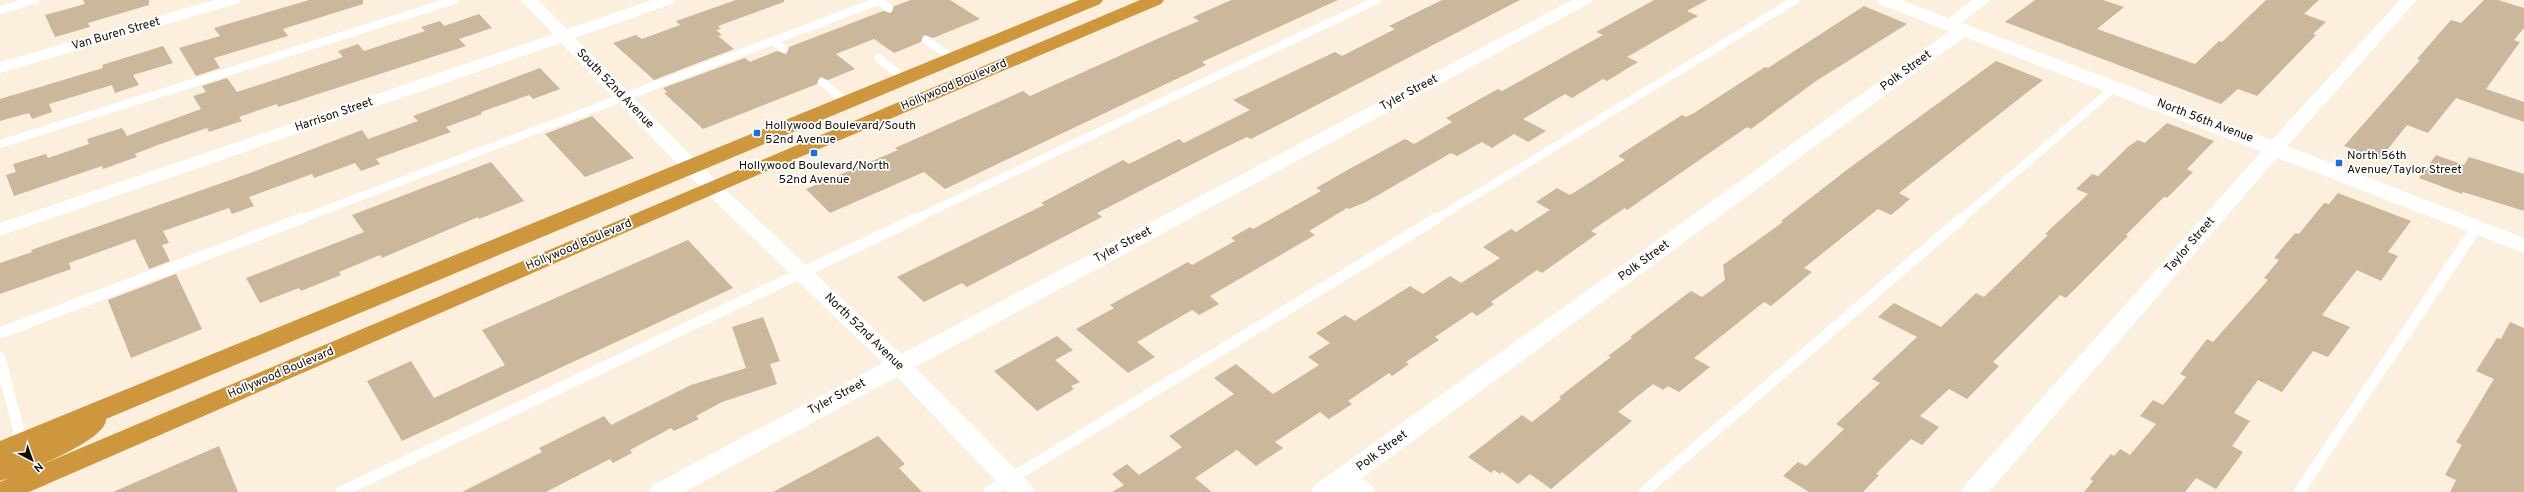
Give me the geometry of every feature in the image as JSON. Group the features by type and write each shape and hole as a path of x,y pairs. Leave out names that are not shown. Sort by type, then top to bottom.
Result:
{"highway":[{"name":"Hollywood Boulevard","path":"4,492 701,177 846,102 1094,0"},
{"name":"Hollywood Boulevard","path":"0,452 109,408 1155,0"},
{"path":"0,471 70,441 109,408"}],"street":[{"name":"Van Buren Street","path":"0,68 233,0"},
{"name":"South 52nd Avenue","path":"529,0 701,177"},
{"name":"Harrison Street","path":"0,230 668,0"},
{"name":"Tyler Street","path":"662,492 898,364 1584,0"},
{"name":"North 56th Avenue","path":"1885,0 2275,148 2524,246"},
{"name":"Polk Street","path":"1324,492 1354,485 1957,27 1983,0"},
{"name":"Taylor Street","path":"1974,492 2275,148 2409,0"},
{"name":"North 52nd Avenue","path":"701,177 898,364 1016,486"}],"lane":[{"path":"0,10 35,0"},
{"path":"0,144 455,0"},
{"path":"341,492 801,272 1377,0"},
{"path":"989,492 1016,486 1795,0"},
{"path":"0,333 880,1 889,8"},
{"path":"926,40 952,58"},
{"path":"772,41 784,49"},
{"path":"878,58 904,78"},
{"path":"822,82 846,102"},
{"path":"1644,492 2115,87"},
{"path":"2299,492 2477,228"},
{"path":"0,358 22,443"}],"building":[{"path":"83,0 149,0 149,5 88,23 90,27 55,37 45,15 85,4"},
{"path":"309,0 363,0 363,4 283,29 288,36 214,58 220,68 196,76 179,48 220,36 214,28"},
{"path":"736,0 784,0 784,2 718,26 721,29 716,30 722,35 718,36 734,49 654,80 613,43 636,35 642,39 680,25 676,21"},
{"path":"911,0 950,0 980,19 933,38 924,35 921,42 894,53 874,39 836,54 855,69 828,80 820,77 817,84 703,129 664,93 667,92 663,88 745,58 750,62 777,51 786,54 789,47 883,11 891,13 894,6"},
{"path":"1231,0 1338,0 1202,62 1206,65 945,189 924,172 830,213 806,189 898,150 895,148 1023,91 1030,96 1199,21 1193,17"},
{"path":"1442,0 1520,0 1251,139 1247,137 1097,213 1102,217 967,287 962,283 924,302 897,277 1044,205 1041,203 1123,160 1129,164 1179,139 1184,143 1250,110 1233,100 1335,52 1342,56 1395,29 1389,26"},
{"path":"1654,0 1707,0 1687,11 1698,16 1627,57 1638,62 1607,81 1603,79 1572,98 1565,94 1523,119 1546,131 1528,142 1514,134 1492,148 1482,142 1457,156 1451,153 1366,202 1349,209 1347,208 1309,231 1315,235 1210,296 1219,304 1199,315 1192,310 1137,342 1155,357 1128,373 1076,329 1114,308 1110,305 1188,262 1192,265 1235,241 1231,238 1250,227 1253,229 1321,191 1316,188 1351,168 1405,139 1414,144 1452,122 1446,118 1498,89 1502,91 1603,35 1596,32"},
{"path":"2035,0 2103,0 2124,7 2097,29 2195,64 2219,41 2222,42 2266,0 2319,0 2304,14 2326,22 2313,34 2316,35 2257,96 2238,89 2221,104 2005,22"},
{"path":"2484,0 2498,0 2524,8 2524,28 2514,40 2520,42 2486,89 2524,102 2524,122 2456,98 2428,133 2407,125 2380,159 2344,146 2420,60 2417,59 2451,20 2461,23"},
{"path":"1864,6 1907,24 1816,81 1751,129 1747,127 1627,210 1625,208 1591,231 1597,234 1542,273 1537,270 1491,302 1494,304 1477,316 1472,312 1435,337 1439,340 1406,362 1409,364 1392,376 1389,373 1348,401 1352,404 1329,419 1320,412 1275,442 1283,448 1256,466 1237,450 1195,478 1212,492 1112,492 1124,485 1112,474 1127,464 1139,475 1182,447 1169,436 1234,394 1214,378 1236,364 1273,394 1319,365 1308,357 1330,343 1316,333 1345,315 1355,321 1410,286 1423,294 1450,276 1461,283 1500,258 1483,247 1511,229 1516,232 1550,210 1536,202 1557,188 1570,195 1625,160 1618,156 1682,115 1686,117 1694,113 1765,67 1768,68"},
{"path":"479,14 492,28 459,39 466,46 278,107 277,104 239,117 242,121 209,132 207,128 155,146 135,154 137,157 103,169 102,166 14,196 6,175 16,172 13,164 46,154 48,158 89,144 87,139 122,128 127,136 201,109 193,96 206,92 202,86 227,78 237,92 343,57 338,51 358,44 364,51 425,31 421,27 440,21 444,26"},
{"path":"163,46 173,63 133,75 139,85 115,93 112,85 49,104 52,112 32,119 29,113 0,121 0,99 103,68 102,65"},
{"path":"1996,61 2043,80 1899,193 1910,199 1891,215 1878,209 1804,268 1812,272 1771,306 1764,302 1694,358 1710,367 1679,392 1668,386 1663,390 1653,384 1618,412 1632,421 1551,489 1530,474 1518,484 1502,472 1500,474 1494,470 1491,473 1468,457 1522,415 1532,422 1561,399 1559,397 1611,357 1608,356 1632,338 1630,337 1691,291 1702,297 1725,280 1723,265 1783,222 1781,221 1848,169"},
{"path":"540,68 560,89 533,99 529,95 481,112 482,114 446,127 451,132 376,159 380,164 361,171 355,163 314,178 312,174 249,197 254,206 232,214 229,208 163,231 169,243 162,245 170,261 149,269 135,239 69,263 71,269 0,294 0,263 32,252 31,250 253,172 362,130 368,139 418,121 413,116"},
{"path":"592,116 634,158 585,177 545,134"},
{"path":"2167,123 2214,141 2187,169 2193,172 2167,198 2164,197 2126,235 2128,236 2066,298 2060,295 1993,362 1999,366 1967,399 1949,389 1920,416 1939,427 1922,445 1911,439 1876,474 1879,475 1863,492 1809,492 1783,476 1798,462 1806,466 1844,429 1836,424 1880,383 1872,379 1917,337 1878,317 1894,303 1941,327 1976,293 1984,297 2048,235 2045,234 2088,194 2076,189 2092,174 2098,176 2129,146 2138,140 2145,143"},
{"path":"2436,155 2464,165 2469,157 2524,174 2524,211 2463,192 2462,194 2419,178"},
{"path":"491,162 524,201 479,219 478,217 382,258 380,255 339,272 341,275 301,291 299,288 260,303 246,278 364,232 352,215"},
{"path":"2338,193 2411,221 2388,252 2398,256 2381,281 2357,270 2322,315 2350,327 2328,357 2313,351 2282,392 2258,380 2234,413 2250,421 2232,446 2243,452 2216,489 2196,478 2185,492 2084,492 2093,481 2090,479 2111,454 2114,456 2120,449 2130,455 2156,424 2140,416 2153,400 2163,405 2186,377 2180,374 2207,339 2213,342 2268,280 2264,278 2279,260 2274,258 2295,233 2299,234 2324,203 2329,204"},
{"path":"688,240 733,288 402,441 367,381 411,361 434,398 505,365 482,330"},
{"path":"176,274 202,329 131,358 108,300"},
{"path":"763,317 780,361 770,364 777,384 722,402 696,416 699,419 674,431 671,428 630,450 632,453 613,463 610,459 546,492 462,492 542,452 539,448 604,416 611,425 691,385 746,368 732,327"},
{"path":"2510,322 2524,328 2524,492 2450,492 2456,480 2445,475 2462,445 2456,442 2494,379 2476,371 2497,338 2501,339"},
{"path":"1057,336 1073,350 1055,360 1080,382 1071,386 1074,389 1037,411 994,371"},
{"path":"878,436 905,464 899,468 922,492 773,492"},
{"path":"219,446 238,492 113,492"}],"place":[{"name":"Hollywood Boulevard/South 52nd Avenue","path":"757,133"},
{"name":"Hollywood Boulevard/North 52nd Avenue","path":"814,153"},
{"name":"North 56th Avenue/Taylor Street","path":"2339,163"}]}
